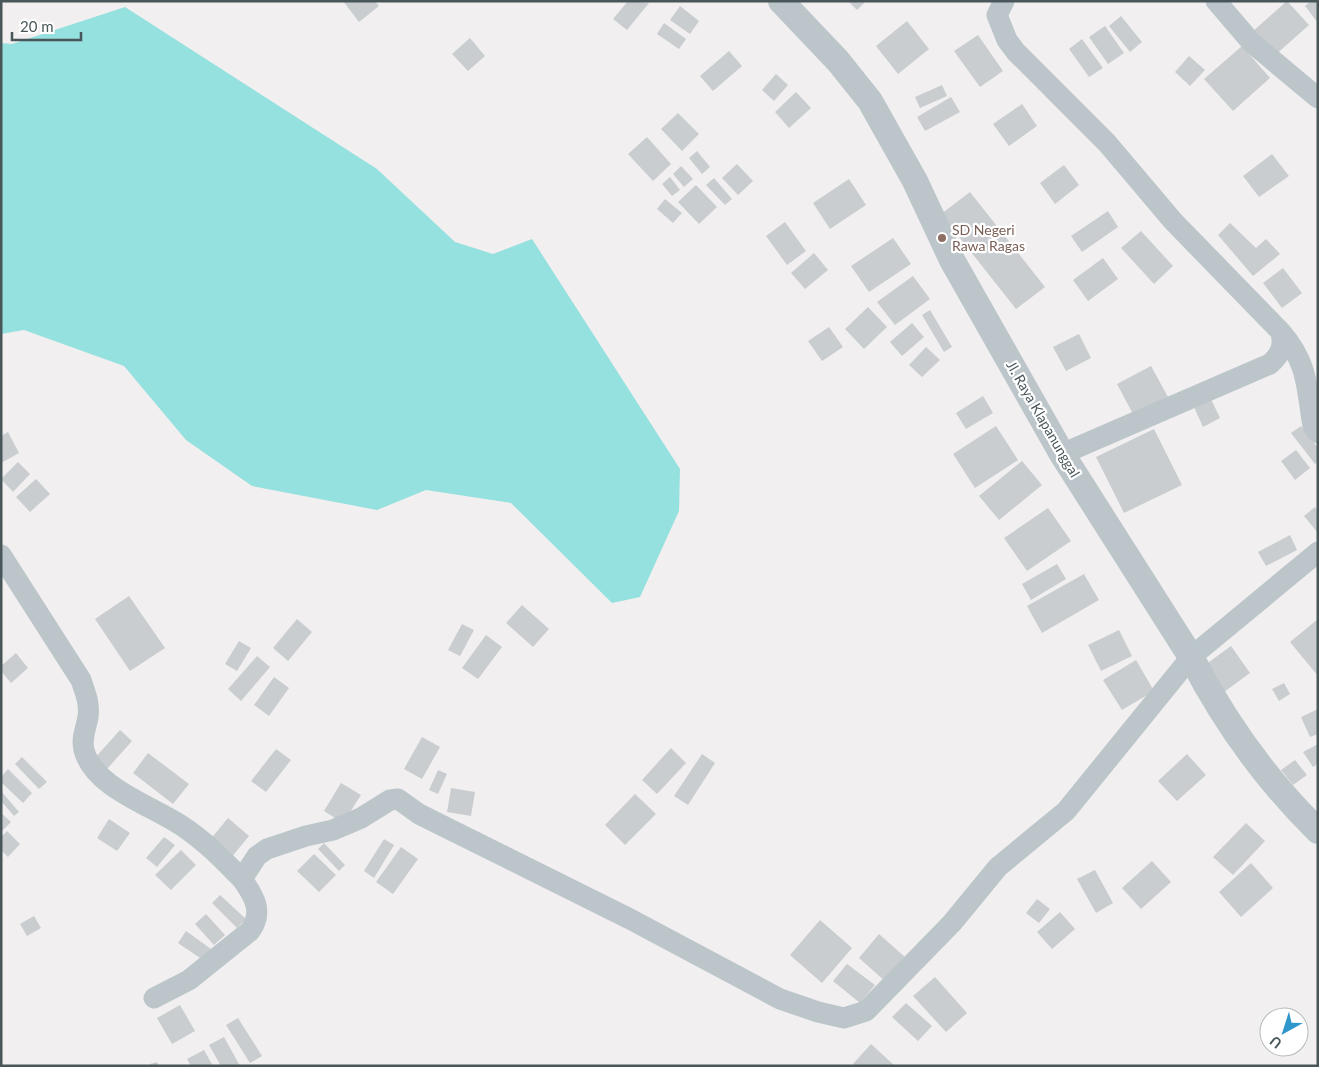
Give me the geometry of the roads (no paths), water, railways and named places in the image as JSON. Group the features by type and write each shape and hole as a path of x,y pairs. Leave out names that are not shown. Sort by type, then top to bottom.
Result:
{"street":[{"name":"Jl. Raya Klapanunggal","path":"780,1 838,61 870,100 915,181 952,260 1062,454 1191,657 1207,688 1264,774 1318,831"},
{"path":"1004,1 997,15 1007,40 1016,52 1107,143 1173,221 1295,348 1304,366 1313,426 1318,433"},
{"path":"1216,1 1252,43 1318,98"},
{"path":"1062,454 1270,364 1281,351 1284,343 1281,332"},
{"path":"242,879 257,856 267,848 333,830 361,818 390,800 398,799 419,814 630,919 780,999 818,1012 844,1018 866,1011 952,923 998,866 1066,811 1191,657 1318,552"},
{"path":"1,555 81,680 88,701 88,717 83,736 84,752 94,768 108,783 184,827 242,879 257,905 256,920 250,931 189,980 154,998"}],"water":[{"path":"125,7 377,169 455,242 493,254 532,239 680,469 679,511 640,597 612,603 511,503 426,490 377,510 252,486 186,440 124,366 24,330 1,334 1,43 12,44"}],"place":[{"name":"SD Negeri Rawa Ragas","path":"942,238"}]}
